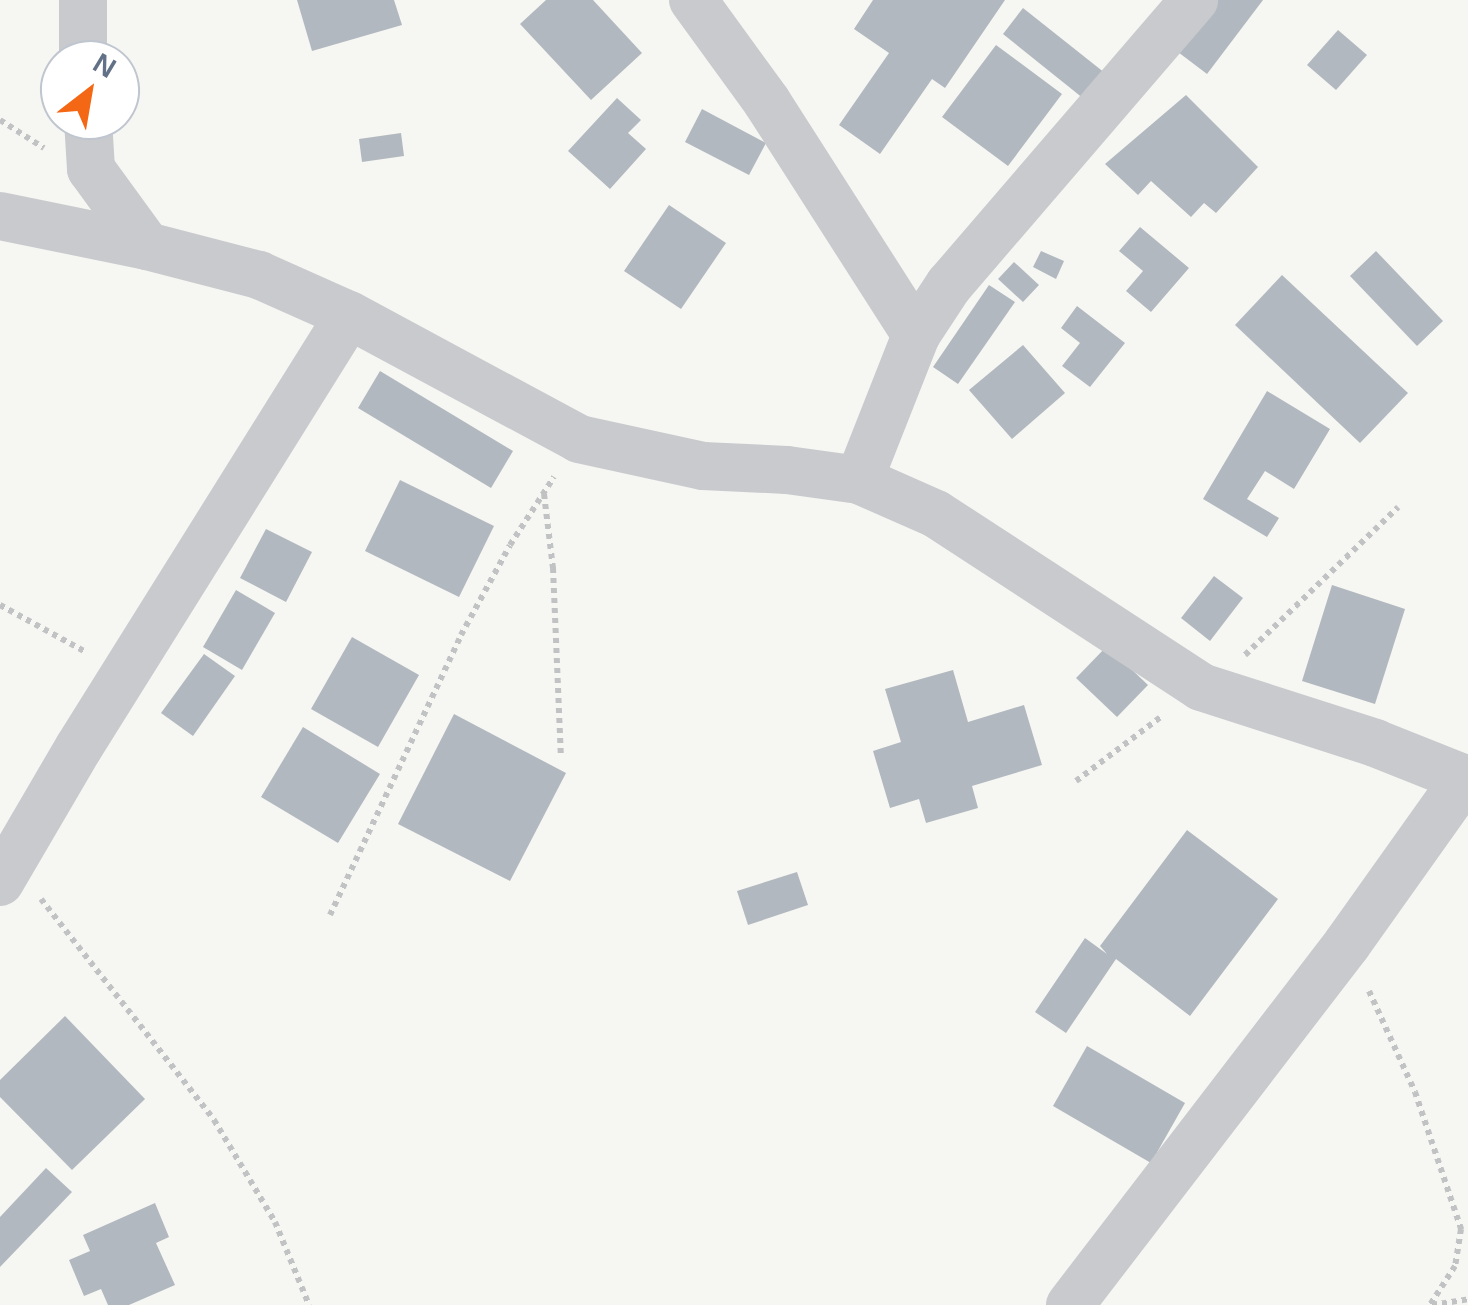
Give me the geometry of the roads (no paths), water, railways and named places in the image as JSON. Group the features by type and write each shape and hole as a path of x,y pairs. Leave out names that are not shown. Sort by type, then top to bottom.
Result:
{"street":[{"path":"83,0 83,40"},
{"path":"693,0 767,102 916,335"},
{"path":"859,480 916,335 986,237 1194,0"},
{"path":"89,140 91,168 147,246"},
{"path":"0,216 147,246 259,275 349,315 580,438 703,466 787,470 859,480 936,514 1202,687 1375,743 1467,779 1347,944 1070,1305"},
{"path":"7,872 79,747 349,315"}]}
